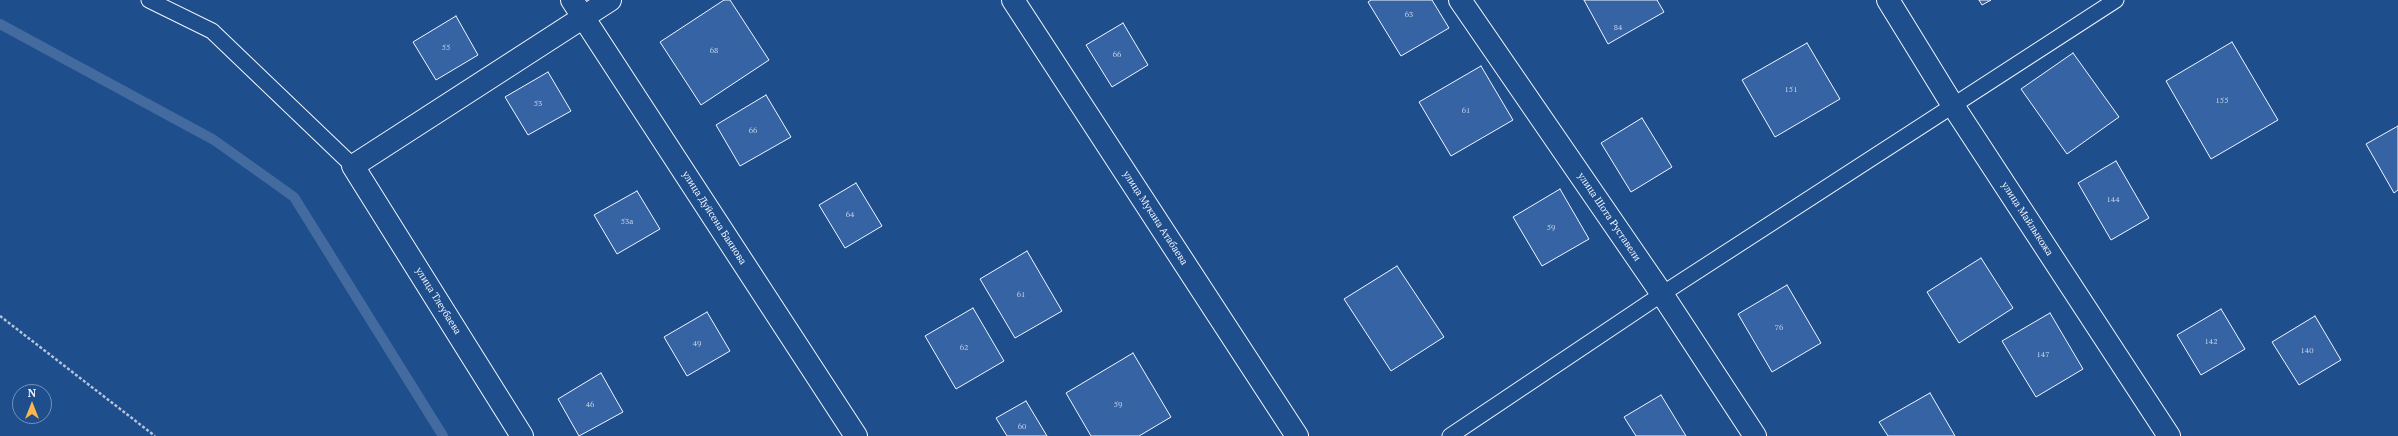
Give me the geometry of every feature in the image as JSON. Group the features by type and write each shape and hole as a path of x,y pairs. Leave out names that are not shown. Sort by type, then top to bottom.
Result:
{"street":[{"path":"353,166 578,8 610,0"},
{"name":"улица Мукана Атабаева","path":"1013,0 1297,436"},
{"name":"улица Шота Руставели","path":"1460,0 1662,294 1755,436"},
{"name":"улица Майлыкожа","path":"1888,0 1952,104 2170,436"},
{"name":"улица Дуйсена Баянова","path":"578,8 856,436"},
{"name":"улица Тлеубаева","path":"353,166 522,436"}],"lane":[{"path":"149,0 212,31 353,166"},
{"path":"1450,436 1662,294 1952,104 2116,0"}],"path":[{"path":"0,316 155,436"}],"building":[{"path":"724,0 730,0 769,60 701,105 660,42"},
{"path":"1371,0 1432,0 1449,28 1401,56 1368,2"},
{"path":"1584,0 1657,0 1664,12 1608,44"},
{"path":"1979,0 1991,0 1982,5"},
{"path":"456,16 478,55 436,80 413,42"},
{"path":"1123,23 1148,65 1112,87 1086,45"},
{"path":"2232,42 2278,120 2211,159 2166,81"},
{"path":"1807,43 1840,99 1775,137 1742,80"},
{"path":"2073,53 2119,117 2067,154 2021,89"},
{"path":"1481,66 1513,120 1451,156 1419,102"},
{"path":"548,72 571,111 528,135 505,97"},
{"path":"766,95 791,137 740,166 716,125"},
{"path":"1642,118 1672,167 1631,192 1601,143"},
{"path":"2398,126 2398,190 2394,193 2366,144"},
{"path":"2116,161 2149,218 2111,240 2078,183"},
{"path":"856,183 882,226 845,248 819,205"},
{"path":"1560,189 1589,239 1542,266 1513,217"},
{"path":"637,191 660,229 617,254 594,215"},
{"path":"1027,251 1062,311 1015,338 980,279"},
{"path":"1981,258 2013,308 1959,343 1927,292"},
{"path":"1397,266 1444,337 1391,371 1344,299"},
{"path":"1787,285 1821,343 1772,372 1738,314"},
{"path":"973,308 1004,361 956,389 925,336"},
{"path":"2221,309 2245,349 2201,375 2177,335"},
{"path":"707,312 730,351 687,376 664,337"},
{"path":"2050,313 2083,369 2036,397 2002,341"},
{"path":"2315,316 2341,360 2299,385 2272,342"},
{"path":"1133,353 1171,417 1139,436 1091,436 1066,393"},
{"path":"601,373 623,412 579,436 558,399"},
{"path":"1930,393 1955,436 1888,436 1879,422"},
{"path":"1661,395 1686,436 1636,436 1624,417"},
{"path":"1026,401 1047,436 1007,436 996,418"}],"waterway":[{"path":"0,24 214,140 294,197 443,436"}]}
